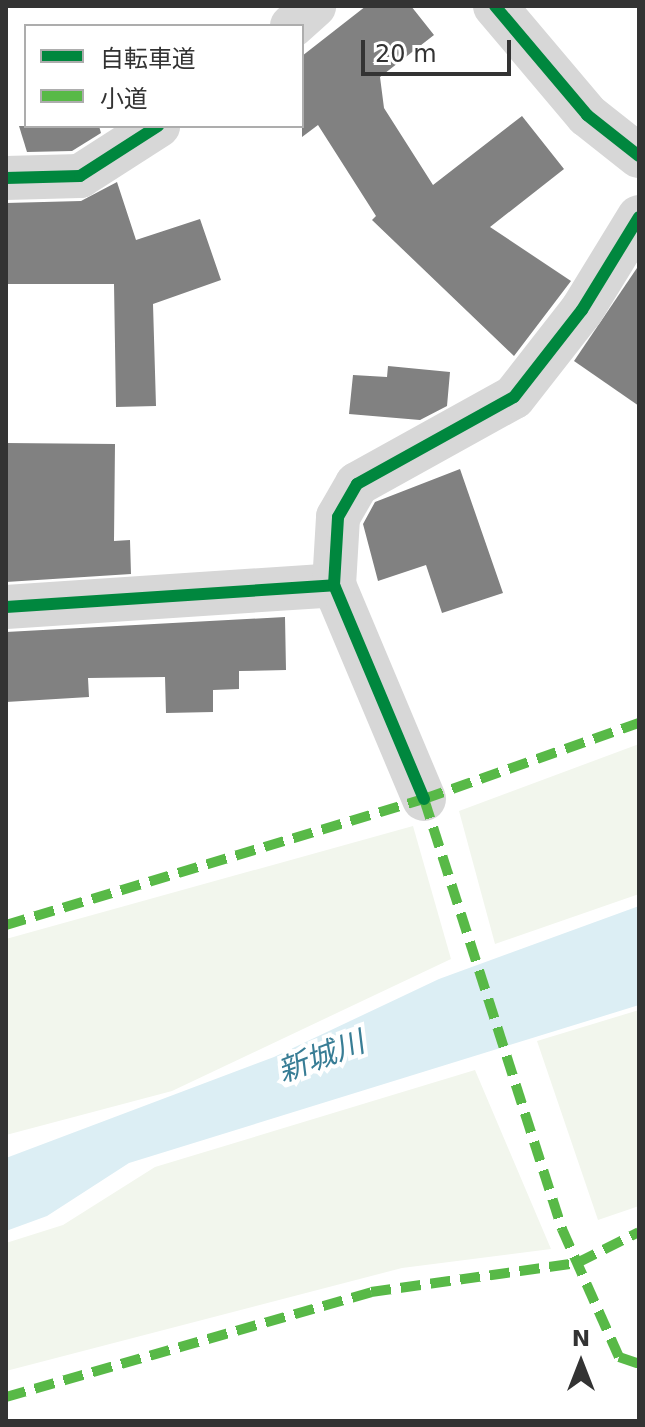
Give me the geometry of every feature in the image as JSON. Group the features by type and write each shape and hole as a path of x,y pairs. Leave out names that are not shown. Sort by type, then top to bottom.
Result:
{"street":[{"path":"294,24 314,6"},
{"path":"495,6 587,115 639,156"},
{"path":"6,178 80,176 155,128"},
{"path":"424,799 334,585 338,517 357,484 514,397 582,310 639,217"},
{"path":"6,607 334,585"}],"shaded area":[{"path":"639,744 639,894 495,944 459,811"},
{"path":"413,826 451,959 172,1091 6,1135 6,939"},
{"path":"639,1010 639,1206 598,1220 537,1041"},
{"path":"475,1070 551,1249 402,1268 6,1371 6,1243 63,1225 155,1167"}],"water":[{"name":"新城川","path":"639,906 639,1005 129,1163 47,1216 6,1231 6,1158 274,1057 439,979"}],"building":[{"path":"366,6 411,6 434,35 380,77 384,108 433,185 522,116 564,169 490,227 571,281 514,356 372,220 376,216 318,125 302,137 304,54"},
{"path":"19,126 100,128 101,133 72,151 27,152"},
{"path":"117,182 136,240 200,219 221,280 153,304 156,406 116,407 114,284 6,284 6,203 81,201"},
{"path":"639,265 639,406 574,361"},
{"path":"388,366 450,372 447,406 420,420 349,414 353,375 387,377"},
{"path":"6,443 115,444 114,541 130,540 131,574 6,582"},
{"path":"460,469 503,593 442,613 426,565 378,581 363,524 375,502"},
{"path":"285,617 286,670 239,671 239,689 213,690 213,712 166,713 165,677 88,678 89,697 6,702 6,632"}],"marked path":[{"path":"6,925 424,799 639,723"},
{"path":"424,799 562,1229 619,1357 639,1364"},
{"path":"6,1397 371,1292 577,1263 639,1232"}],"cycle path":[{"path":"495,6 587,115 639,156"},
{"path":"6,178 80,176 155,128"},
{"path":"424,799 334,585 338,517 357,484 514,397 582,310 639,217"},
{"path":"6,607 334,585"}]}
